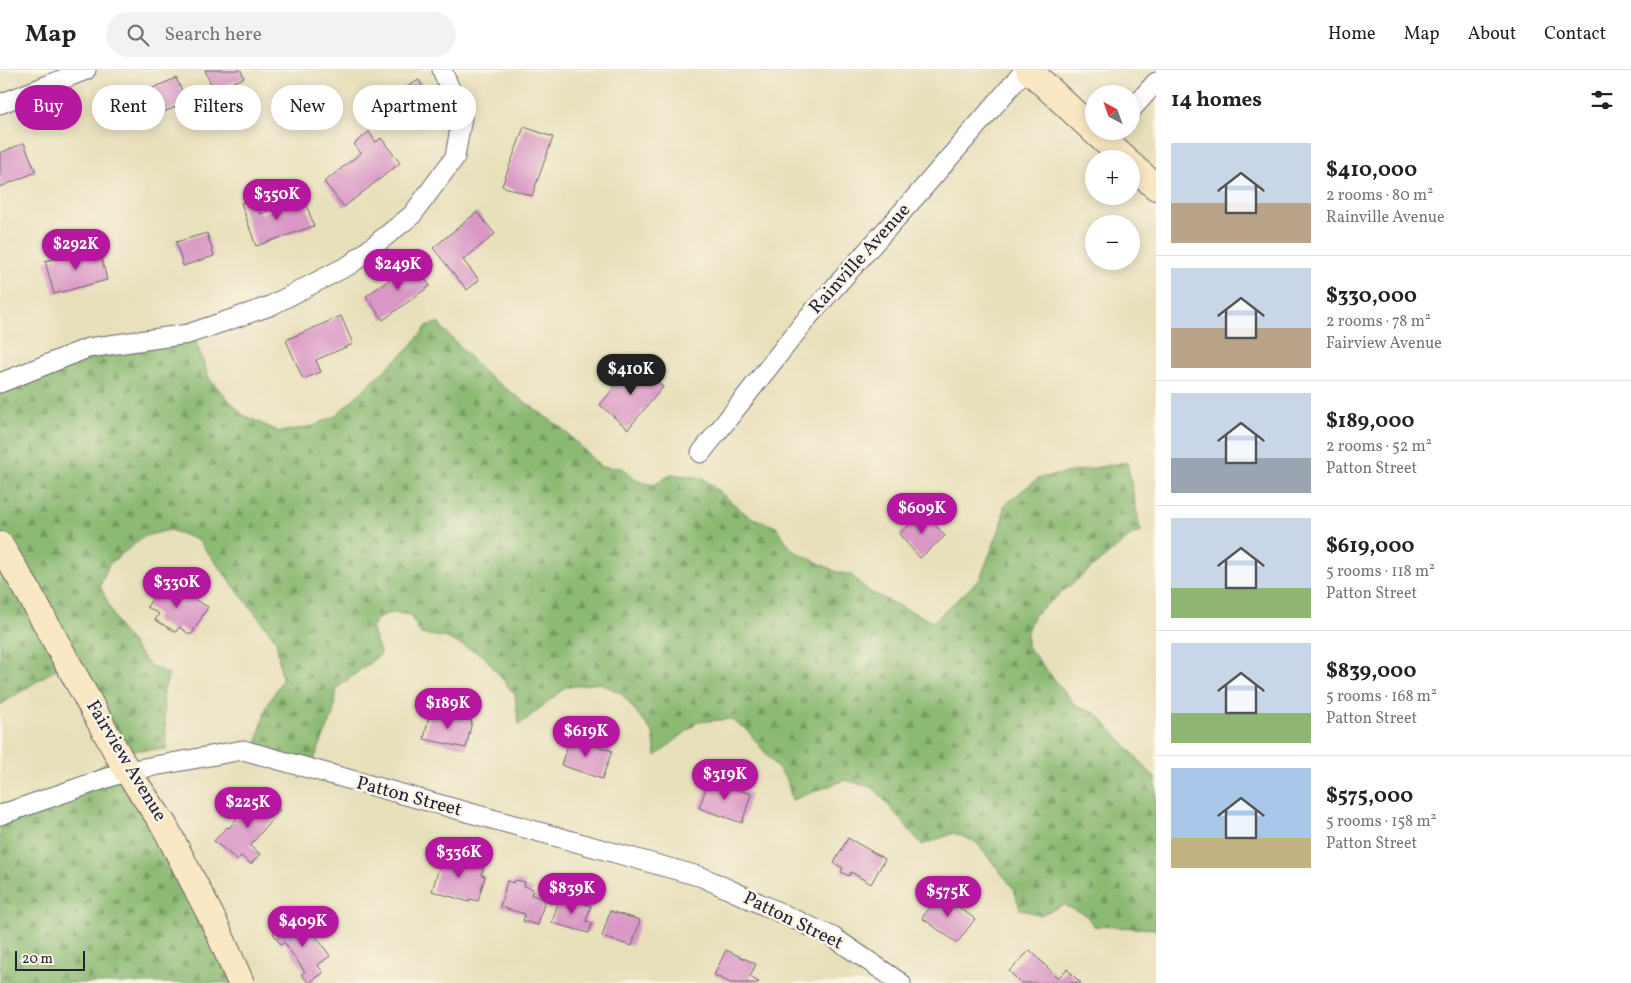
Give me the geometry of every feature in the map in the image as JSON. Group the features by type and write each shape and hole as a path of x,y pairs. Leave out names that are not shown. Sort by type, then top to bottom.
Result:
{"main road":[{"path":"1029,70 1085,119"},
{"path":"1107,140 1117,150"},
{"path":"1140,172 1156,187"},
{"name":"Fairview Avenue","path":"0,545 28,591 127,771 164,825 215,924 241,983"}],"street":[{"path":"0,104 86,70"},
{"path":"0,383 88,348 188,334 270,306 352,264 412,215 455,157 462,117 442,70"},
{"name":"Rainville Avenue","path":"702,453 809,316 1025,70"},
{"path":"1140,100 1156,82"},
{"name":"Patton Street","path":"0,815 127,771 243,750 702,877 833,937 901,983"}],"green space":[{"path":"438,323 484,373 563,429 601,467 623,468 638,481 654,485 672,474 703,478 748,516 776,527 792,550 837,572 851,575 870,592 933,622 980,579 1002,523 1004,506 1018,494 1039,478 1127,462 1142,532 1133,534 1034,615 1027,631 1027,646 1076,706 1097,714 1156,779 1156,929 1094,926 1085,914 1063,905 1040,915 1020,909 1014,889 976,842 954,833 922,845 874,788 845,780 792,800 787,780 747,730 730,719 698,722 656,756 653,733 622,694 600,683 566,687 519,725 515,695 484,656 445,637 421,634 410,615 388,614 379,618 371,628 381,654 337,688 333,715 312,764 255,750 266,708 282,680 276,640 198,540 170,530 145,536 109,564 100,586 119,627 149,665 169,674 163,693 167,749 125,752 242,983 0,983 0,817 82,780 121,751 67,662 0,705 0,380 88,344 194,336 210,380 243,415 280,432 313,426 335,416 410,347 428,325"}],"building":[{"path":"205,70 241,70 244,78 226,85 211,85"},
{"path":"176,78 179,85 175,85 175,107 165,112 165,85 160,85"},
{"path":"419,80 422,85 410,85"},
{"path":"524,127 553,137 532,196 502,186"},
{"path":"369,132 376,142 381,138 400,163 344,207 324,182 361,153 354,144"},
{"path":"24,143 36,172 0,187 0,153"},
{"path":"254,198 260,214 304,198 314,226 256,246 241,203"},
{"path":"477,212 495,234 463,260 479,280 467,290 433,248"},
{"path":"207,233 214,256 183,266 176,242"},
{"path":"99,248 107,280 54,294 45,261"},
{"path":"414,263 430,286 383,320 366,296"},
{"path":"341,316 353,344 316,360 321,372 303,379 286,340"},
{"path":"634,363 663,387 628,429 600,405"},
{"path":"924,512 945,536 920,558 899,534"},
{"path":"163,581 208,607 191,635 179,627 176,632 155,620 159,614 147,607"},
{"path":"430,712 472,721 466,748 424,739"},
{"path":"570,737 612,751 602,779 561,765"},
{"path":"709,780 751,794 742,823 699,808"},
{"path":"258,793 280,810 250,846 260,854 251,864 241,856 237,860 214,841 227,827 229,828"},
{"path":"848,838 885,859 871,884 851,872 849,876 841,872 843,868 834,863"},
{"path":"443,854 484,867 481,875 485,876 478,901 470,899 469,902 432,891"},
{"path":"515,880 525,882 524,886 533,889 531,895 545,899 538,925 523,921 525,914 500,907 507,881 514,883"},
{"path":"939,893 975,919 957,943 922,918"},
{"path":"560,896 591,906 586,921 592,923 589,933 552,923"},
{"path":"610,911 640,920 632,946 602,937"},
{"path":"295,917 303,929 308,925 330,956 318,965 323,973 309,983 301,974 305,972 284,942 281,945 273,933"},
{"path":"726,950 756,964 750,977 758,983 731,983 714,975"},
{"path":"1030,950 1058,978 1067,969 1081,983 1021,983 1009,971"}]}
